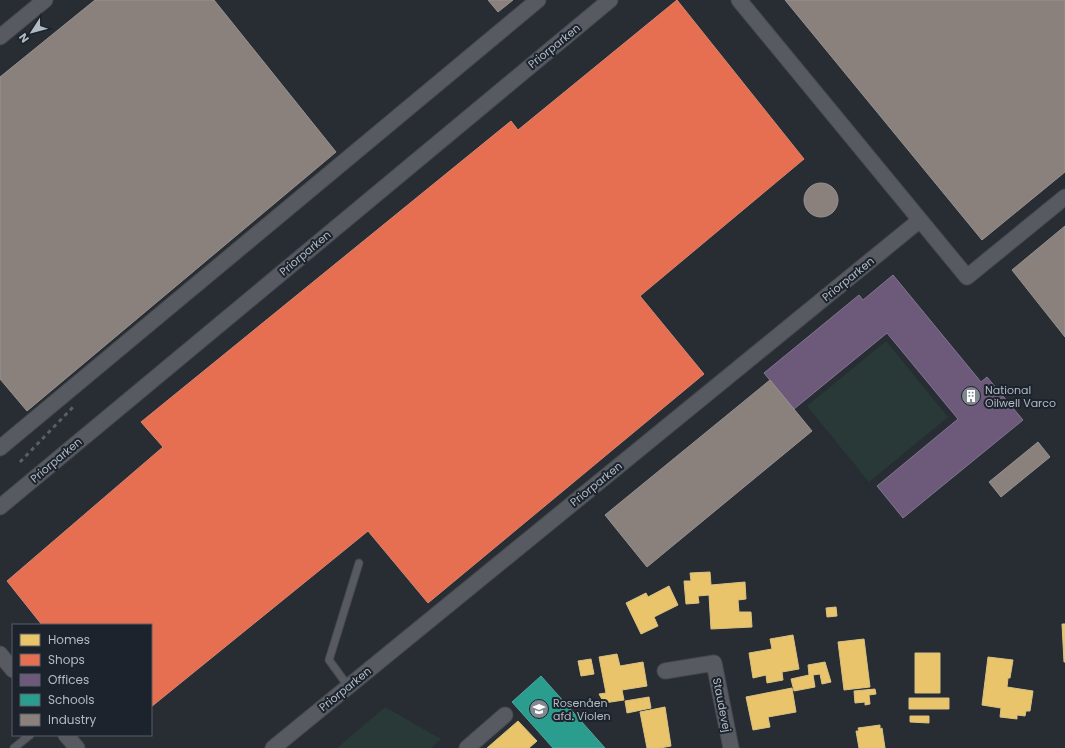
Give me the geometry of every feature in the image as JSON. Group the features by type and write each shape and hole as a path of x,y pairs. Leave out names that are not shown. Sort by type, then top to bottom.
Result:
{"street":[{"path":"0,37 45,0"},
{"path":"0,448 538,0"},
{"name":"Priorparken","path":"0,507 610,0"},
{"path":"739,0 967,277 1065,197"},
{"name":"Priorparken","path":"273,748 920,220"},
{"path":"0,654 12,669"},
{"name":"Staudevej","path":"665,671 714,663 731,748"},
{"path":"467,748 505,715"},
{"path":"67,736 77,748"}],"lane":[{"path":"348,686 329,660 359,563"},
{"path":"14,748 29,736"}],"shaded area":[{"path":"886,341 948,417 869,482 807,406"},
{"path":"385,707 441,739 431,748 337,748"}],"building: Homes":[{"path":"710,572 711,585 745,582 746,599 738,600 739,612 751,612 752,627 711,629 709,595 698,596 699,603 686,604 684,581 691,581 690,573"},
{"path":"669,586 678,605 654,617 658,626 641,634 626,603 646,593 648,597"},
{"path":"836,607 837,616 827,617 826,608"},
{"path":"1062,624 1065,624 1065,662 1064,662"},
{"path":"793,635 799,669 782,672 783,680 767,683 766,675 753,678 749,653 772,649 770,639"},
{"path":"864,639 870,687 844,690 838,642"},
{"path":"915,653 940,653 940,693 915,693"},
{"path":"617,654 620,666 643,662 647,686 622,690 624,700 604,703 599,694 606,693 599,657"},
{"path":"988,657 1013,660 1007,687 1033,691 1030,711 1026,711 1025,716 1017,715 1017,719 1000,717 1001,708 982,705"},
{"path":"591,659 594,674 581,676 578,661"},
{"path":"825,662 831,682 822,684 820,674 813,675 815,687 794,691 791,679 809,675 808,665"},
{"path":"792,688 796,712 768,717 770,727 753,730 746,697"},
{"path":"875,689 876,694 869,695 870,704 865,705 865,702 855,703 854,691"},
{"path":"649,697 651,708 627,713 625,701"},
{"path":"909,698 949,698 949,709 909,709"},
{"path":"665,707 671,746 647,748 640,712"},
{"path":"910,716 929,716 929,723 910,722"},
{"path":"518,721 537,741 529,748 487,748"},
{"path":"880,725 880,729 882,728 885,748 859,748 856,731 859,731 858,728"}],"building: Shops":[{"path":"677,0 804,159 640,296 704,374 428,603 368,531 152,706 152,624 41,624 7,581 163,447 141,422 511,121 518,130"}],"building: Offices":[{"name":"National Oilwell Varco","path":"893,275 981,382 987,377 1023,420 903,518 877,486 958,419 887,333 794,409 764,373 859,295 863,300"}],"building: Schools":[{"path":"541,676 605,748 553,748 512,702"}],"building: Industry":[{"path":"95,0 214,0 336,152 27,411 0,379 0,77"},
{"path":"488,0 513,0 498,12"},
{"path":"785,0 1065,0 1065,172 982,240"},
{"path":"821,183 833,188 838,200 833,212 821,217 809,212 804,200 809,188"},
{"path":"1065,226 1065,337 1012,270"},
{"path":"770,380 812,431 647,567 605,515"},
{"path":"1038,442 1050,457 1001,497 989,482"}],"railway":[{"path":"20,462 75,405"}],"place":[{"name":"National Oilwell Varco","path":"971,396"},
{"name":"Rosenåen afd. Violen","path":"539,709"}]}
